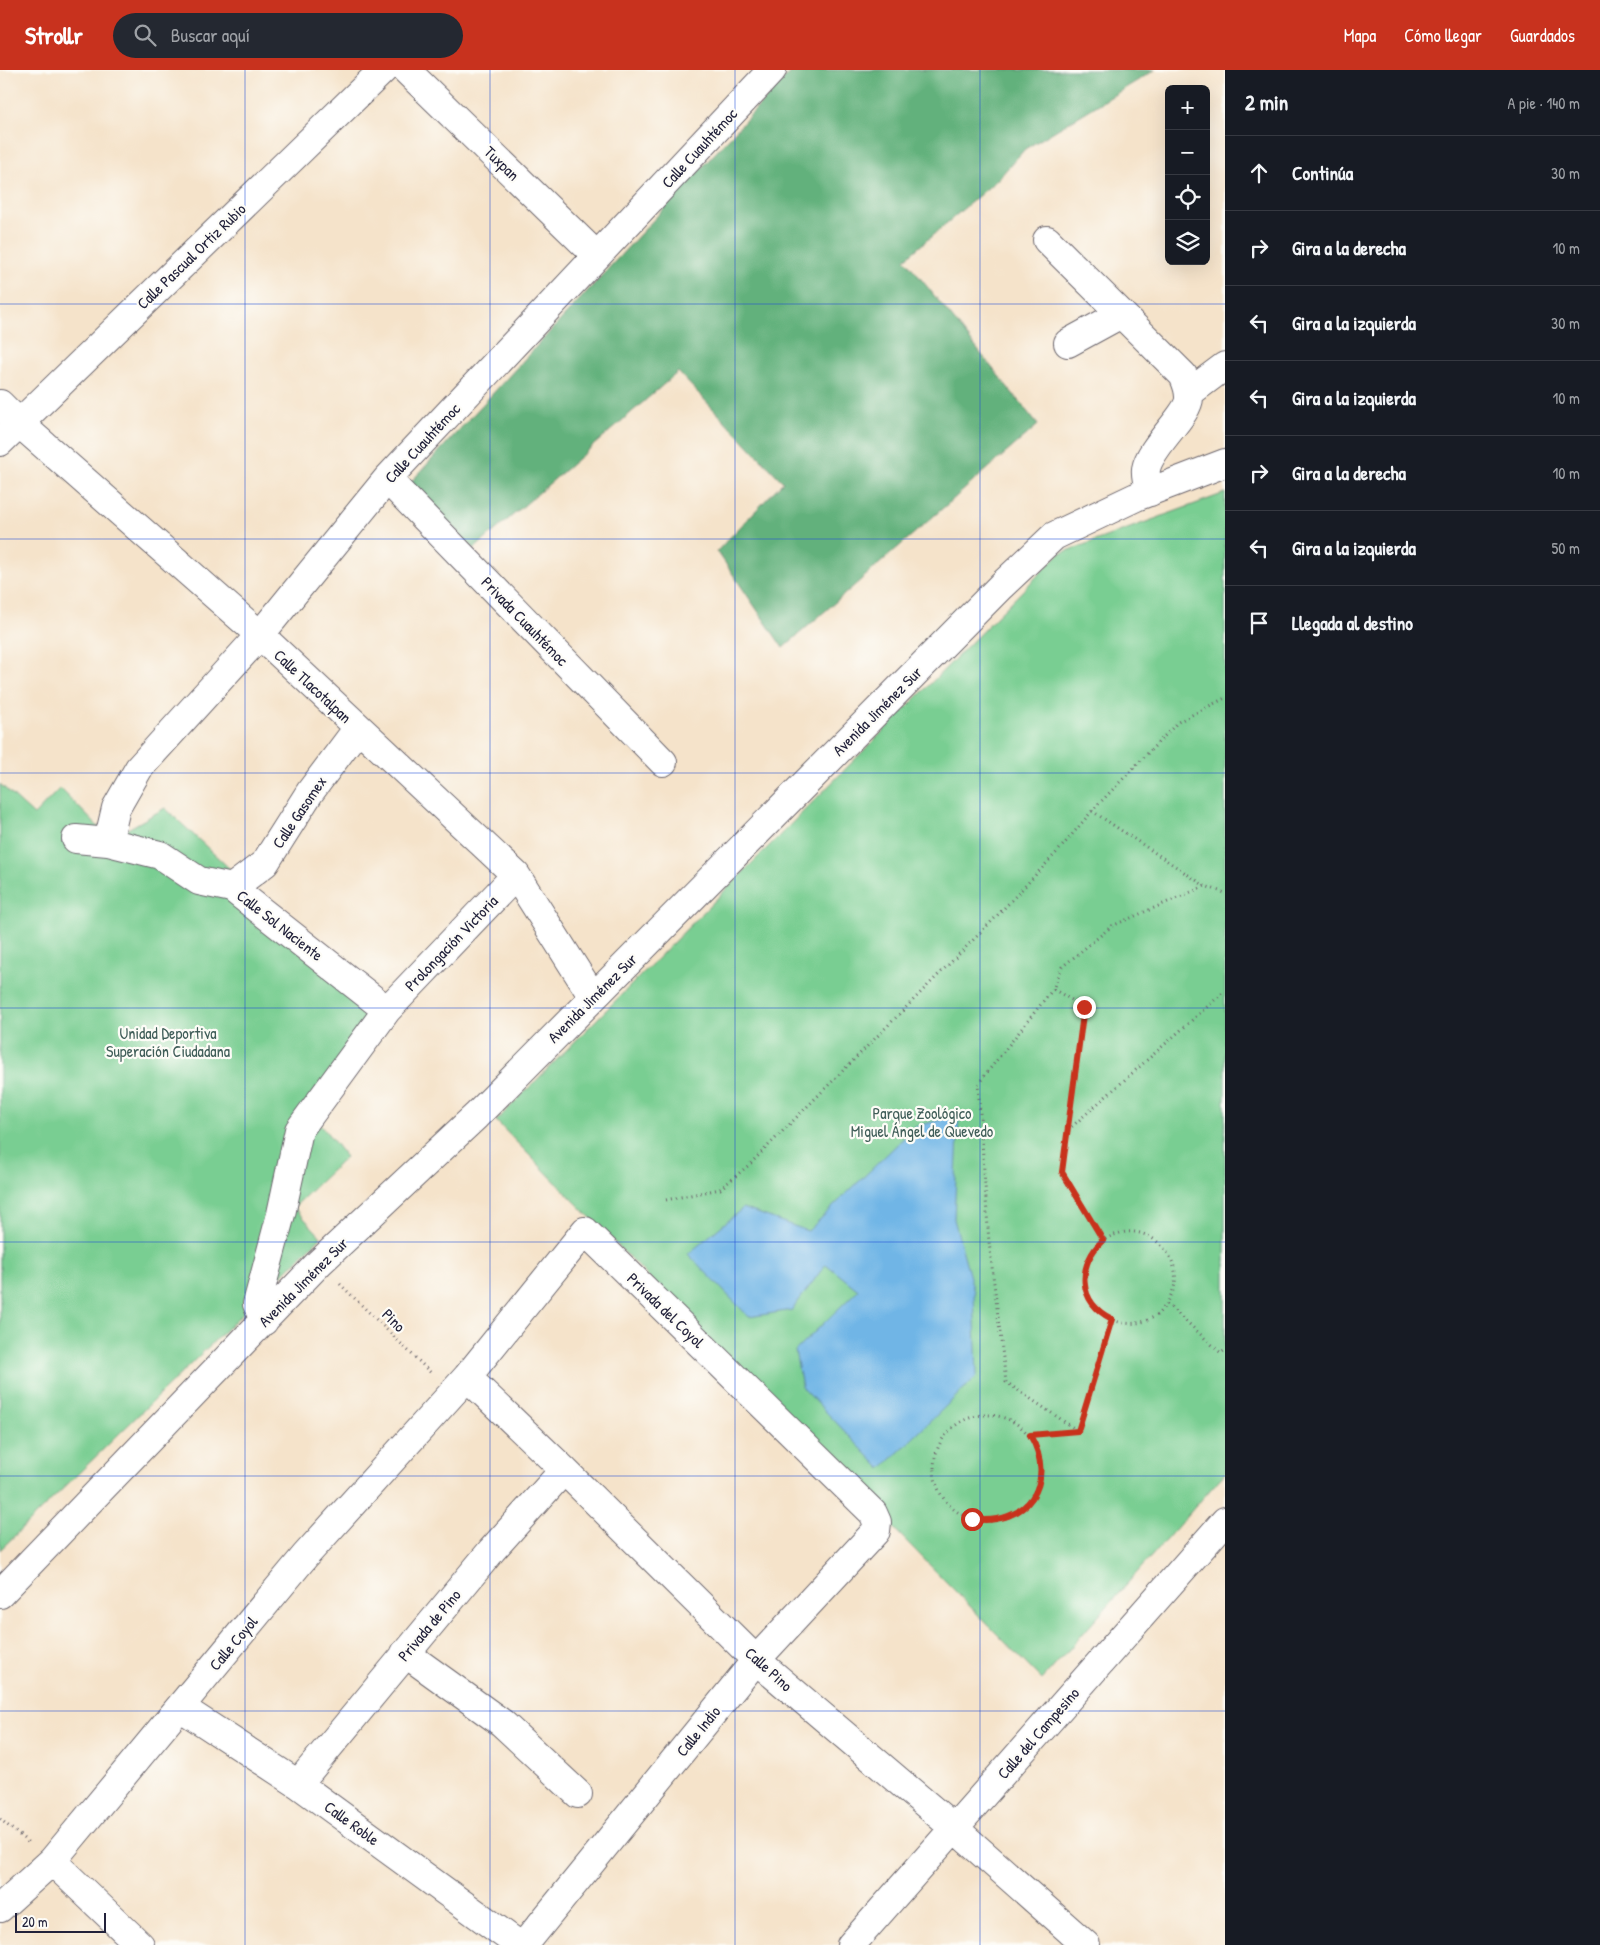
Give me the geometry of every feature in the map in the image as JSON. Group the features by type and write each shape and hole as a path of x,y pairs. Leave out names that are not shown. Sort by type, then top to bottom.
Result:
{"street":[{"name":"Calle Pascual Ortiz Rubio","path":"0,442 9,413 383,70"},
{"name":"Tuxpan","path":"406,70 597,256"},
{"name":"Calle Cuauhtémoc","path":"108,842 116,808 139,768 260,635 388,479 772,70"},
{"path":"1047,240 1183,375 1189,386 1190,399 1184,410 1150,457 1146,471 1150,492"},
{"path":"1068,344 1120,314"},
{"path":"1189,393 1225,366"},
{"name":"Calle Tlacotalpan","path":"9,413 260,635 516,875 593,997"},
{"name":"Avenida Jiménez Sur","path":"0,1594 319,1263 476,1116 1001,586 1054,536 1150,492 1225,463"},
{"name":"Privada Cuauhtémoc","path":"388,479 663,762"},
{"name":"Calle Gasomex","path":"232,888 265,863 310,792 358,728"},
{"name":"Calle Sol Naciente","path":"76,839 108,842 160,855 199,881 232,888 387,1010"},
{"name":"Prolongación Victoria","path":"264,1321 258,1304 299,1130 387,1010 516,875"},
{"name":"Privada del Coyol","path":"459,1386 585,1231 872,1513 877,1522"},
{"name":"Calle Pino","path":"459,1386 564,1470 756,1660 954,1828 1086,1945"},
{"name":"Calle Coyol","path":"0,1908 52,1861 304,1556 459,1386"},
{"name":"Privada de Pino","path":"298,1784 492,1550 564,1470"},
{"name":"Calle del Campesino","path":"851,1945 1225,1521"},
{"name":"Calle Indio","path":"524,1945 756,1660 876,1531 877,1522"},
{"path":"405,1653 502,1723 578,1794"},
{"name":"Calle Roble","path":"180,1707 298,1784 520,1945"},
{"path":"52,1861 140,1945"}],"path":[{"path":"666,1200 720,1189 749,1165 992,921 1059,850 1092,811 1178,722 1225,698"},
{"path":"1092,811 1206,886 1225,893"},
{"path":"1078,1431 1006,1382 989,1242 978,1084 1053,989 1062,967 1112,926 1206,886"},
{"path":"1053,989 1084,1007 1062,1172 1103,1240"},
{"path":"1068,1130 1225,991"},
{"path":"1129,1232 1142,1234 1159,1243 1166,1251 1174,1268 1175,1284 1167,1304 1157,1314 1145,1320 1130,1323 1104,1315 1091,1301 1085,1285 1084,1277 1087,1261 1094,1249 1103,1240 1113,1235 1129,1232"},
{"name":"Pino","path":"319,1263 459,1386"},
{"path":"1167,1304 1221,1353 1225,1350"},
{"path":"1078,1431 1112,1319"},
{"path":"1030,1435 1038,1449 1041,1466 1039,1483 1032,1498 1021,1510 1006,1518 989,1522 972,1519 957,1512 944,1500 936,1483 934,1465 938,1447 948,1431 962,1420 980,1414 999,1415 1016,1422 1030,1435 1078,1431"},
{"path":"0,1820 52,1861"}],"green space":[{"path":"792,70 1155,70 1025,149 997,180 905,259 1038,425 783,648 717,551 783,482 678,372 474,549 409,484"},
{"name":"Parque Zoológico Miguel Ángel de Quevedo","path":"1225,493 1225,1473 1042,1680 496,1121 1059,554"},
{"name":"Unidad Deportiva Superación Ciudadana","path":"0,784 34,815 60,788 110,839 165,808 391,1020 317,1120 346,1157 294,1207 321,1237 0,1550"}],"water":[{"path":"959,1114 954,1219 974,1292 977,1376 881,1469 802,1387 795,1351 858,1290 826,1264 792,1310 749,1317 688,1254 743,1208 808,1231 915,1127"}],"route":[{"path":"972,1519 989,1522 1006,1518 1021,1510 1032,1498 1039,1483 1041,1466 1038,1449 1030,1435 1078,1431 1112,1319 1104,1315 1091,1301 1087,1294 1084,1277 1087,1261 1094,1249 1103,1240 1062,1172 1084,1007"}]}
